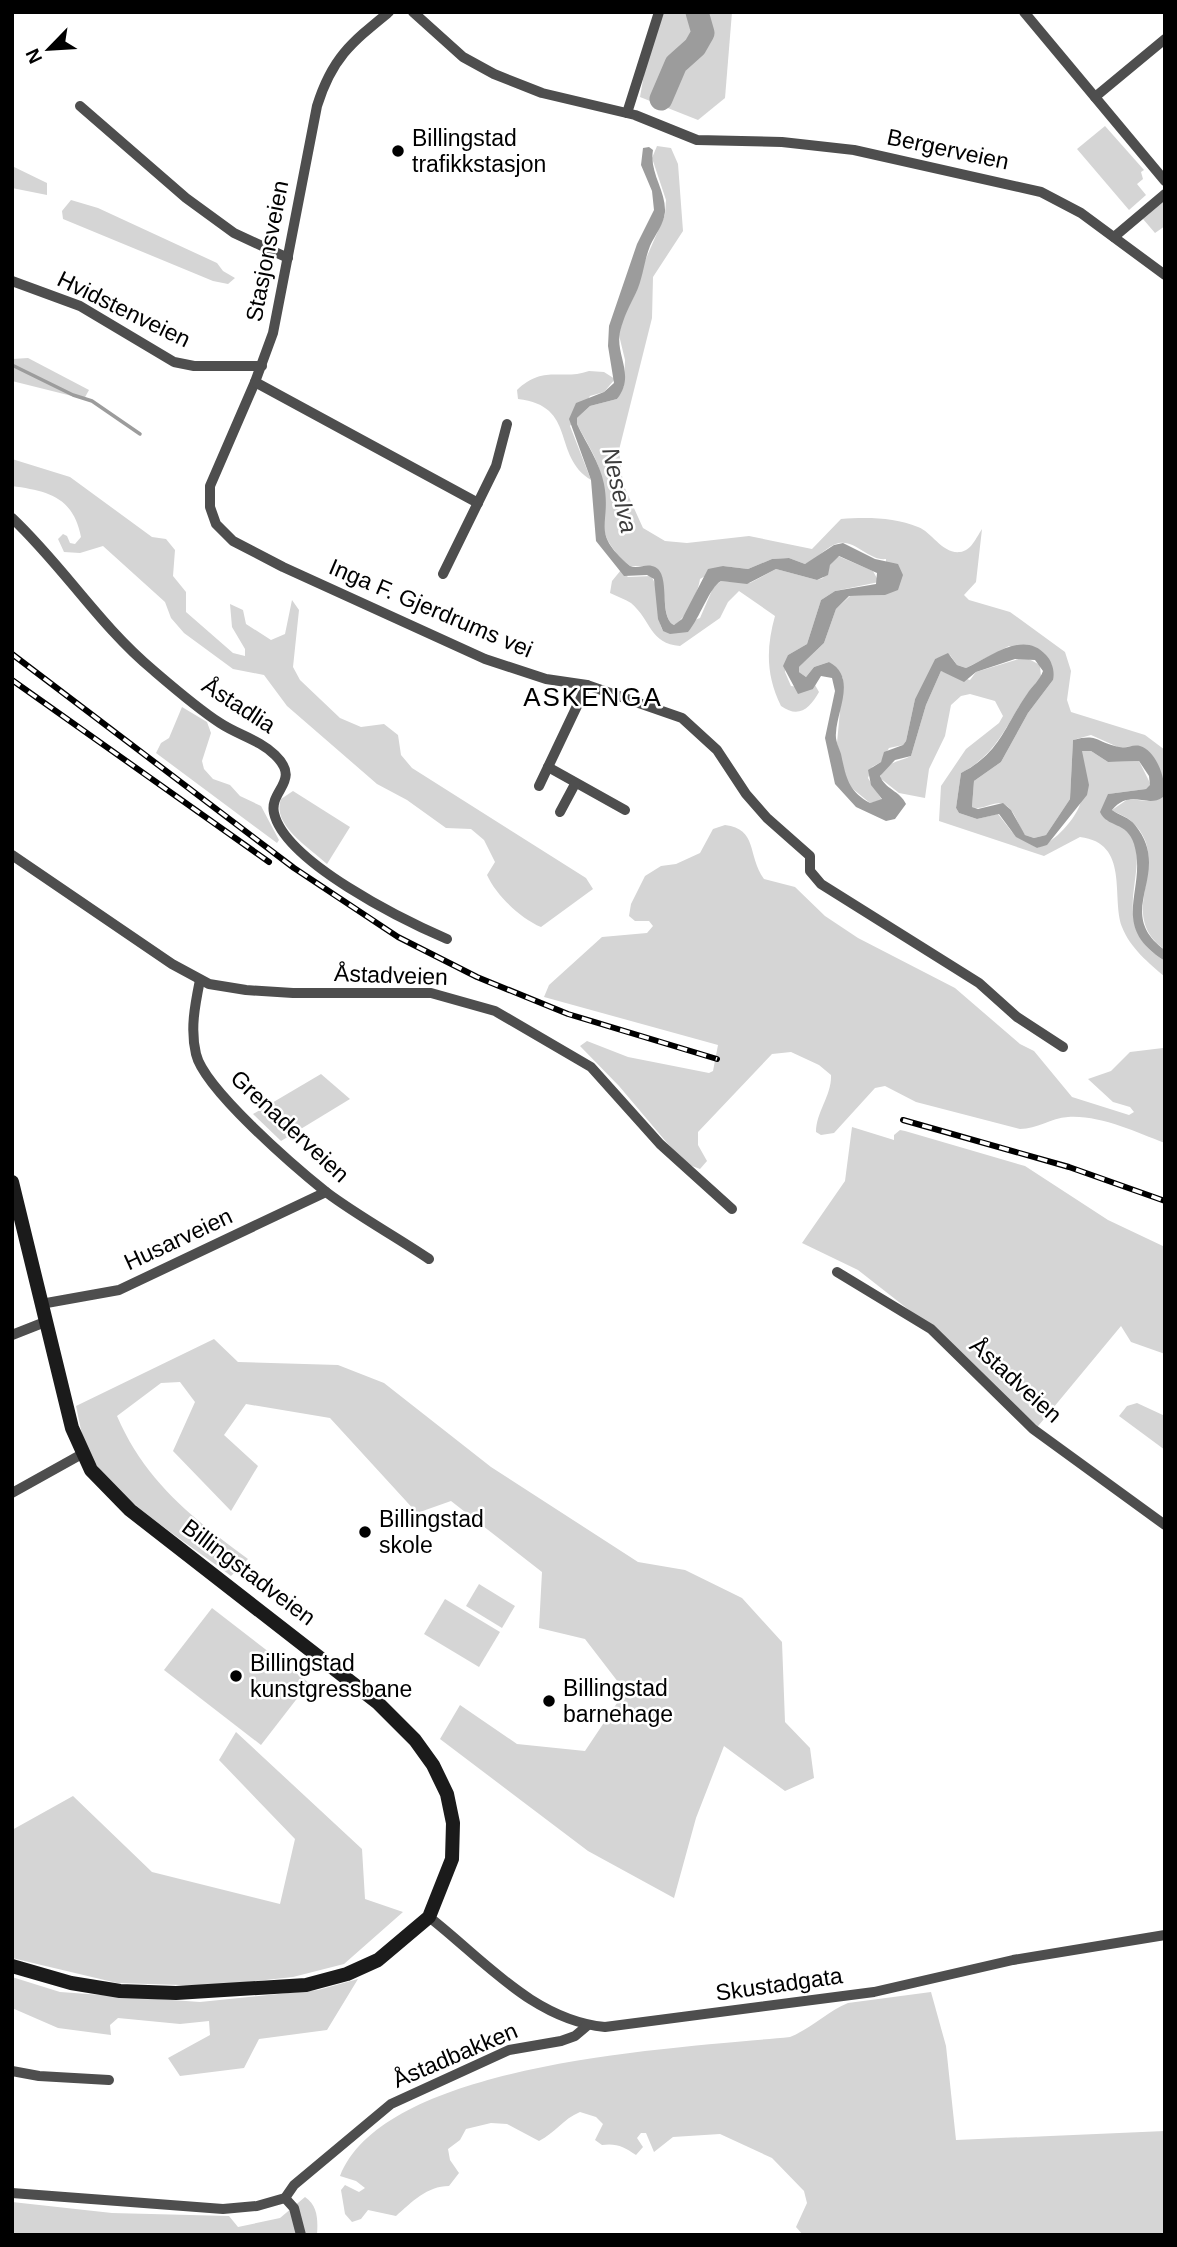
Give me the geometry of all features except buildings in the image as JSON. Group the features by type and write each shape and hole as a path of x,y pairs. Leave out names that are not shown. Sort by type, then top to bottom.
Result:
{"main road":[{"name":"Billingstadveien","path":"12,1182 72,1428 91,1470 131,1510 344,1673 415,1740 433,1765 447,1794 453,1823 452,1858 429,1917 409,1937 378,1960 347,1974 306,1985 176,1993 120,1991 71,1983 12,1966"}],"street":[{"name":"Stasjonsveien","path":"212,514 209,493 212,479 262,366 273,333 317,106 327,76 344,52 388,12"},
{"path":"414,12 463,57 494,74 542,93 631,114 659,12"},
{"path":"1024,12 1165,181"},
{"path":"1095,97 1165,39"},
{"path":"80,106 187,198 225,226 288,258"},
{"name":"Bergerveien","path":"631,114 697,140 782,142 854,150 1024,187 1067,204 1165,275"},
{"path":"1114,237 1165,194"},
{"name":"Hvidstenveien","path":"12,281 80,306 174,362 194,366 262,366"},
{"path":"255,382 478,503"},
{"path":"443,574 496,466 507,424"},
{"name":"Inga F. Gjerdrums vei","path":"212,514 221,530 233,541 414,628 511,669 546,679 587,685 682,718 717,750 746,794 766,818 810,856 810,871 821,884 979,983 1017,1017 1063,1047"},
{"name":"Åstadlia","path":"12,518 37,541 103,622 134,654 219,723 278,757 286,774 286,781 275,800 274,813 292,840 356,893 447,939"},
{"path":"539,786 587,685"},
{"path":"548,767 625,810"},
{"path":"561,812 575,783"},
{"name":"Åstadveien","path":"12,855 200,980 227,988 265,992 431,993 495,1011 591,1067 616,1091 660,1144 732,1209"},
{"name":"Grenaderveien","path":"200,980 192,1026 196,1056 206,1076 246,1120 327,1192 429,1258"},
{"name":"Husarveien","path":"41,1304 119,1290 327,1192"},
{"name":"Åstadveien","path":"836,1272 931,1329 1033,1429 1165,1525"},
{"path":"12,1335 45,1322"},
{"path":"12,1493 82,1454"},
{"name":"Skustadgata","path":"429,1917 528,1998 558,2015 588,2025 645,2024 874,1992 1013,1960 1165,1935"},
{"name":"Åstadbakken","path":"285,2198 294,2185 391,2104 509,2050 561,2041 575,2036 588,2025"},
{"path":"12,2071 39,2076 109,2080"},
{"path":"12,2193 223,2209 257,2206 285,2198 294,2208 301,2235"}],"shaded area":[{"path":"655,12 732,12 725,98 698,120 640,97"},
{"path":"1105,126 1144,170 1141,172 1143,179 1137,184 1146,195 1129,210 1077,149"},
{"path":"657,146 671,148 678,164 683,231 653,277 652,318 619,450 623,484 643,528 665,541 687,543 749,536 812,549 841,519 880,519 900,521 918,527 954,552 970,547 982,529 976,582 964,595 969,600 1010,612 1065,652 1071,671 1067,700 1071,712 1145,735 1165,750 1165,794 1161,773 1132,746 1120,748 1091,735 1073,740 1070,799 1046,835 1034,838 1025,835 1012,812 1001,803 972,807 974,781 1001,762 1028,713 1053,680 1052,664 1009,646 966,668 957,665 950,655 935,659 915,699 906,741 903,745 889,748 881,762 872,767 868,778 882,800 870,803 848,785 837,743 843,678 829,662 814,667 806,677 799,672 799,667 824,643 836,609 850,596 885,595 886,559 874,557 851,545 835,544 805,564 789,558 772,559 748,569 723,566 700,579 687,612 674,625 670,621 657,574 650,566 630,566 609,542 604,531 599,468 577,424 577,418 590,406 617,399 624,386 625,360 619,335 624,314 636,293 644,263 665,215 666,200 652,158"},
{"path":"649,147 653,150 653,166 663,196 665,212 650,246 638,287 620,332 625,382 617,399 590,406 577,418 577,424 602,476 606,498 605,528 610,544 630,566 652,566 658,569 664,584 666,613 674,625 682,619 708,569 723,566 748,569 772,559 789,558 805,564 834,545 843,543 875,559 898,564 903,575 898,590 885,595 849,596 836,609 824,643 799,667 799,672 806,677 814,667 829,662 842,676 844,685 837,724 837,741 849,783 857,794 870,803 882,799 871,785 868,770 881,762 884,752 903,745 906,741 915,699 935,659 948,653 957,665 966,668 1006,648 1027,645 1037,648 1050,660 1053,680 1028,713 1001,762 974,781 972,807 978,809 1003,803 1011,810 1025,835 1034,838 1046,835 1070,799 1073,740 1092,738 1119,747 1140,746 1146,749 1160,768 1164,784 1163,797 1151,801 1126,800 1112,810 1133,822 1146,843 1149,860 1142,906 1143,921 1150,935 1165,950 1165,961 1148,948 1138,934 1133,920 1137,861 1131,837 1122,828 1107,821 1100,812 1108,794 1146,789 1150,785 1149,776 1139,761 1108,762 1091,751 1082,751 1089,785 1087,795 1047,845 1037,848 1016,837 999,814 977,819 959,813 956,808 961,773 985,757 993,748 1042,674 1043,671 1035,660 1015,659 976,672 964,682 941,671 926,705 911,756 895,760 880,776 906,804 895,819 886,821 856,807 835,784 825,738 835,691 832,678 821,676 813,689 798,694 783,666 788,655 807,644 821,600 835,591 876,584 877,573 839,556 830,565 828,575 817,580 776,569 747,584 721,581 712,590 688,632 670,634 663,631 658,619 654,579 647,575 624,576 596,541 591,480 569,419 576,403 604,392 614,383 608,346 609,326 637,244 654,210 652,191 641,165 643,148"},
{"path":"12,166 47,183 47,195 12,188"},
{"path":"71,200 98,208 217,263 223,271 235,278 228,284 213,281 63,219 62,211"},
{"path":"1165,200 1165,226 1155,233 1143,219"},
{"path":"28,358 89,390 84,399 12,381 12,359"},
{"path":"604,372 615,379 604,392 590,396 570,426 591,480 579,470 571,458 557,421 549,411 537,403 518,399 517,390 536,377"},
{"path":"12,459 70,477 152,537 166,539 175,550 173,576 186,592 186,612 233,653 245,656 245,649 232,627 230,604 243,610 246,624 271,640 285,634 292,600 299,610 293,667 300,680 340,718 361,727 384,724 398,735 401,755 412,768 586,878 593,889 541,927 525,918 491,883 487,875 495,862 484,840 471,829 446,828 407,800 377,784 287,706 264,675 233,669 184,633 171,618 165,602 103,546 80,553 64,552 58,539 63,534 70,543 75,544 81,537 72,512 57,498 36,490 12,486"},
{"path":"838,556 873,571 879,582 835,591 821,600 807,644 788,655 785,672 791,686 813,689 815,685 819,692 808,707 799,712 781,706 772,684 769,651 775,616 739,591 728,602 720,618 680,646 662,641 631,603 610,593 612,581 621,570 628,577 651,576 656,589 663,631 700,618 713,588 721,581 750,583 776,569 817,580 823,578"},
{"path":"1025,657 1040,665 1041,677 988,753 961,773 956,808 959,813 977,819 998,814 1012,832 1037,848 1057,835 1079,808 1082,751 1091,751 1108,762 1139,761 1151,785 1146,789 1108,794 1106,820 1124,827 1134,842 1137,857 1133,911 1136,929 1146,946 1165,961 1165,977 1140,955 1125,935 1119,915 1116,873 1112,860 1106,849 1096,841 1080,837 1044,856 939,821 941,786 966,749 999,723 1003,716 995,701 970,694 961,696 951,705 945,736 929,769 925,798 899,793 880,778 892,763 911,756 926,705 941,671 970,680 976,672"},
{"path":"182,707 207,722 211,733 202,761 204,769 213,779 230,785 240,796 261,806 279,840 277,843 156,753 161,743 169,738"},
{"path":"293,791 350,827 327,864 294,835 282,818 279,809 281,799"},
{"path":"1165,794 1165,950 1150,935 1144,920 1148,853 1143,837 1129,819 1112,810 1128,799 1147,801"},
{"path":"725,825 743,832 764,879 795,887 825,916 858,938 955,988 1020,1044 1034,1051 1072,1097 1129,1115 1134,1112 1130,1107 1113,1102 1088,1079 1111,1071 1130,1052 1163,1048 1165,1143 1118,1125 1080,1117 1062,1118 1020,1129 916,1102 885,1086 875,1088 834,1133 821,1135 816,1132 818,1117 829,1090 831,1075 819,1065 791,1052 772,1054 698,1132 698,1145 707,1161 700,1169 684,1163 619,1086 580,1046 587,1041 628,1057 709,1073 713,1071 718,1045 544,997 549,985 602,937 647,933 653,926 649,921 635,921 629,916 631,904 645,876 661,866 676,864 700,853 713,829"},
{"path":"321,1074 350,1099 281,1141 253,1114"},
{"path":"852,1127 894,1140 894,1135 900,1130 905,1131 1025,1166 1108,1220 1165,1247 1165,1354 1131,1342 1121,1326 1034,1431 941,1335 858,1270 802,1243 845,1181"},
{"path":"214,1339 238,1362 338,1365 384,1383 491,1467 638,1562 685,1570 742,1598 782,1642 785,1722 810,1748 814,1778 785,1791 724,1746 696,1818 674,1898 588,1851 440,1739 460,1705 517,1744 585,1751 625,1691 585,1639 539,1628 542,1572 451,1501 417,1513 330,1418 246,1404 224,1435 258,1466 231,1511 173,1451 195,1402 180,1382 161,1383 117,1416 141,1460 156,1479 189,1513 248,1559 231,1576 130,1500 111,1483 97,1465 85,1443 76,1406"},
{"path":"1137,1403 1165,1416 1165,1450 1119,1416 1127,1406"},
{"path":"479,1584 515,1606 502,1628 466,1606"},
{"path":"445,1599 500,1632 479,1667 424,1634"},
{"name":"Billingstad kunstgressbane","path":"212,1608 309,1683 261,1745 164,1670"},
{"path":"236,1732 362,1849 365,1899 403,1912 344,1964 293,1977 212,1986 117,1983 12,1958 12,1830 73,1796 152,1872 280,1904 295,1839 219,1760"},
{"path":"12,1977 60,1992 200,2002 318,1990 358,1979 327,2030 259,2039 244,2068 180,2076 168,2058 210,2035 209,2021 180,2024 118,2018 110,2025 111,2035 58,2028 12,2008"},
{"path":"931,1992 946,2046 956,2140 1165,2131 1165,2235 803,2235 796,2227 807,2203 804,2191 772,2158 720,2134 673,2137 654,2152 646,2133 641,2133 637,2138 643,2147 636,2155 620,2146 602,2145 595,2140 603,2124 596,2117 580,2112 539,2141 507,2124 491,2123 466,2129 460,2140 448,2149 450,2160 459,2173 449,2186 427,2192 396,2216 368,2210 361,2219 352,2222 345,2214 341,2190 345,2185 359,2192 365,2188 356,2181 340,2176 368,2137 414,2107 474,2084 542,2067 612,2055 790,2037 848,2003"},
{"path":"305,2197 315,2209 317,2235 12,2235 12,2202 112,2213 229,2216 238,2227 280,2218"}],"waterway":[{"name":"Neselva","path":"661,99 676,64 695,47 703,33 697,12"},
{"path":"12,365 73,395 92,401 140,434"}],"railway":[{"path":"12,654 294,868 398,937 477,977 568,1014 717,1059"},
{"path":"12,680 269,862"},
{"path":"903,1120 1069,1167 1165,1201"}],"place":[{"name":"Billingstad trafikkstasjon","path":"398,151"},
{"name":"Billingstad skole","path":"365,1532"},
{"name":"Billingstad kunstgressbane","path":"236,1676"},
{"name":"Billingstad barnehage","path":"549,1701"}],"district":[{"name":"ASKENGA","path":"593,697"}]}
